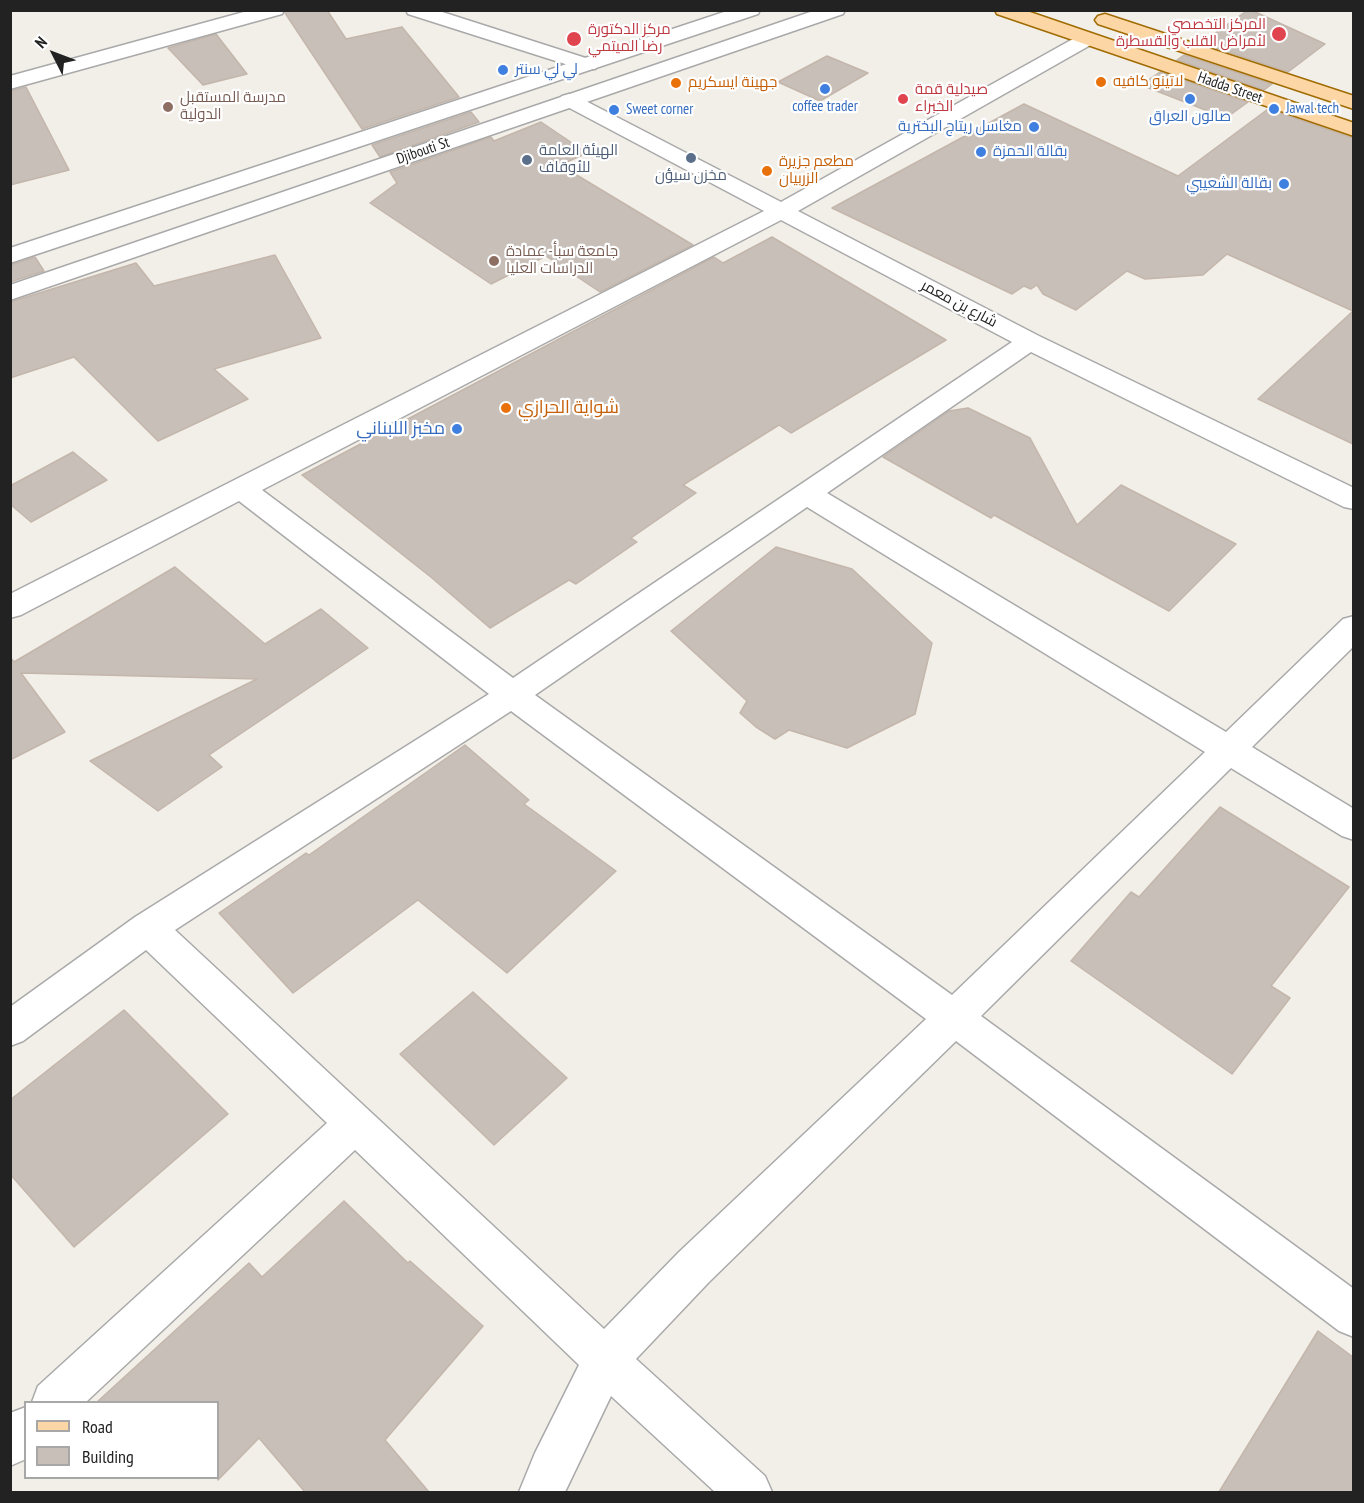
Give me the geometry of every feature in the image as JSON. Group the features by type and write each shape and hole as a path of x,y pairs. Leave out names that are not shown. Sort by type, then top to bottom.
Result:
{"main road":[{"name":"Hadda Street","path":"1004,10 1087,26 1353,103"},
{"name":"Hadda Street","path":"1087,26 1353,130"}],"street":[{"path":"10,83 274,10"},
{"path":"415,10 588,65"},
{"name":"Djibouti St","path":"10,256 751,10"},
{"name":"Djibouti St","path":"10,293 836,10"},
{"path":"10,608 781,211 1087,26"},
{"name":"شارع بن معمر","path":"569,100 1030,341 1353,500"},
{"path":"10,1029 148,928 512,695 1030,341"},
{"path":"242,488 512,695 954,1018 1353,1316"},
{"path":"806,493 1353,826"},
{"path":"542,1492 605,1360 694,1267 1230,750 1353,627"},
{"path":"148,928 605,1360 749,1492"},
{"path":"55,1401 356,1123"},
{"path":"10,1443 24,1431"}],"building":[{"path":"286,10 327,10 346,39 402,27 459,97 362,129 285,13"},
{"path":"1248,10 1325,44 1288,72 1201,43"},
{"path":"216,34 247,74 203,85 168,48"},
{"path":"1184,55 1272,84 1264,90 1177,60"},
{"path":"827,56 868,73 820,101 778,82"},
{"path":"1160,72 1248,102 1226,118 1141,85"},
{"path":"26,87 69,170 10,185 10,91"},
{"path":"1024,104 1178,176 1268,109 1353,138 1353,311 1227,254 1203,275 1145,279 1127,271 1076,310 1043,294 1037,285 1031,289 1024,286 1012,294 832,208"},
{"path":"471,112 479,122 380,157 372,145"},
{"path":"541,122 587,153 560,165 693,245 600,292 546,256 491,284 370,203 397,183 390,172 491,137 494,141"},
{"path":"772,237 946,340 791,433 779,425 683,485 696,493 631,538 637,542 576,584 569,580 490,628 432,578 302,475 714,257 723,263"},
{"path":"275,255 321,338 214,369 248,399 158,441 74,357 10,378 10,302 136,263 154,286"},
{"path":"35,257 44,271 10,282 10,265"},
{"path":"1353,311 1353,444 1258,399"},
{"path":"968,408 1030,438 1077,525 1121,485 1236,544 1169,611 994,515 991,518 883,457 949,411"},
{"path":"73,452 107,480 31,522 10,504 10,486"},
{"path":"776,547 852,569 932,643 915,714 847,748 789,730 775,739 740,713 747,701 671,631"},
{"path":"175,567 265,644 321,609 368,648 209,755 222,767 158,811 90,761 257,679 21,673 65,732 10,760 10,657 14,662"},
{"path":"465,745 529,800 524,804 616,871 507,973 418,900 293,993 219,913 306,853 309,855"},
{"path":"1220,807 1349,887 1271,986 1290,998 1232,1074 1071,961 1131,892 1139,897"},
{"path":"473,992 567,1078 494,1145 400,1054"},
{"path":"124,1010 228,1114 74,1247 10,1174 10,1100"},
{"path":"344,1201 408,1263 410,1261 483,1326 385,1440 429,1492 305,1492 259,1438 219,1479 219,1401 98,1401 249,1263 262,1277"},
{"path":"1318,1331 1353,1357 1353,1492 1219,1492"}],"place":[{"name":"المركز التخصصي لأمراض القلب والقسطرة","path":"1279,34"},
{"name":"مركز الدكتورة رضا الميتمي","path":"574,39"},
{"name":"لي لي سنتر","path":"503,70"},
{"name":"لاتينو كافيه","path":"1101,82"},
{"name":"جهينة ايسكريم","path":"676,83"},
{"name":"coffee trader","path":"825,89"},
{"name":"صيدلية قمة الخبراء","path":"903,99"},
{"name":"صالون العراق","path":"1190,99"},
{"name":"مدرسة المستقبل الدولية","path":"168,107"},
{"name":"Jawal tech","path":"1274,109"},
{"name":"Sweet corner","path":"614,110"},
{"name":"مغاسل ريتاج البخترية","path":"1034,127"},
{"name":"بقالة الحمزة","path":"981,152"},
{"name":"مخزن سيؤن","path":"691,158"},
{"name":"الهيئة العامة للأوقاف","path":"527,160"},
{"name":"مطعم جزيرة الزربيان","path":"767,171"},
{"name":"بقالة الشعيبي","path":"1284,184"},
{"name":"جامعة سبأ- عمادة الدراسات العليا","path":"494,261"},
{"name":"شواية الحرازي","path":"506,408"},
{"name":"مخبز اللبناني","path":"457,429"}]}
